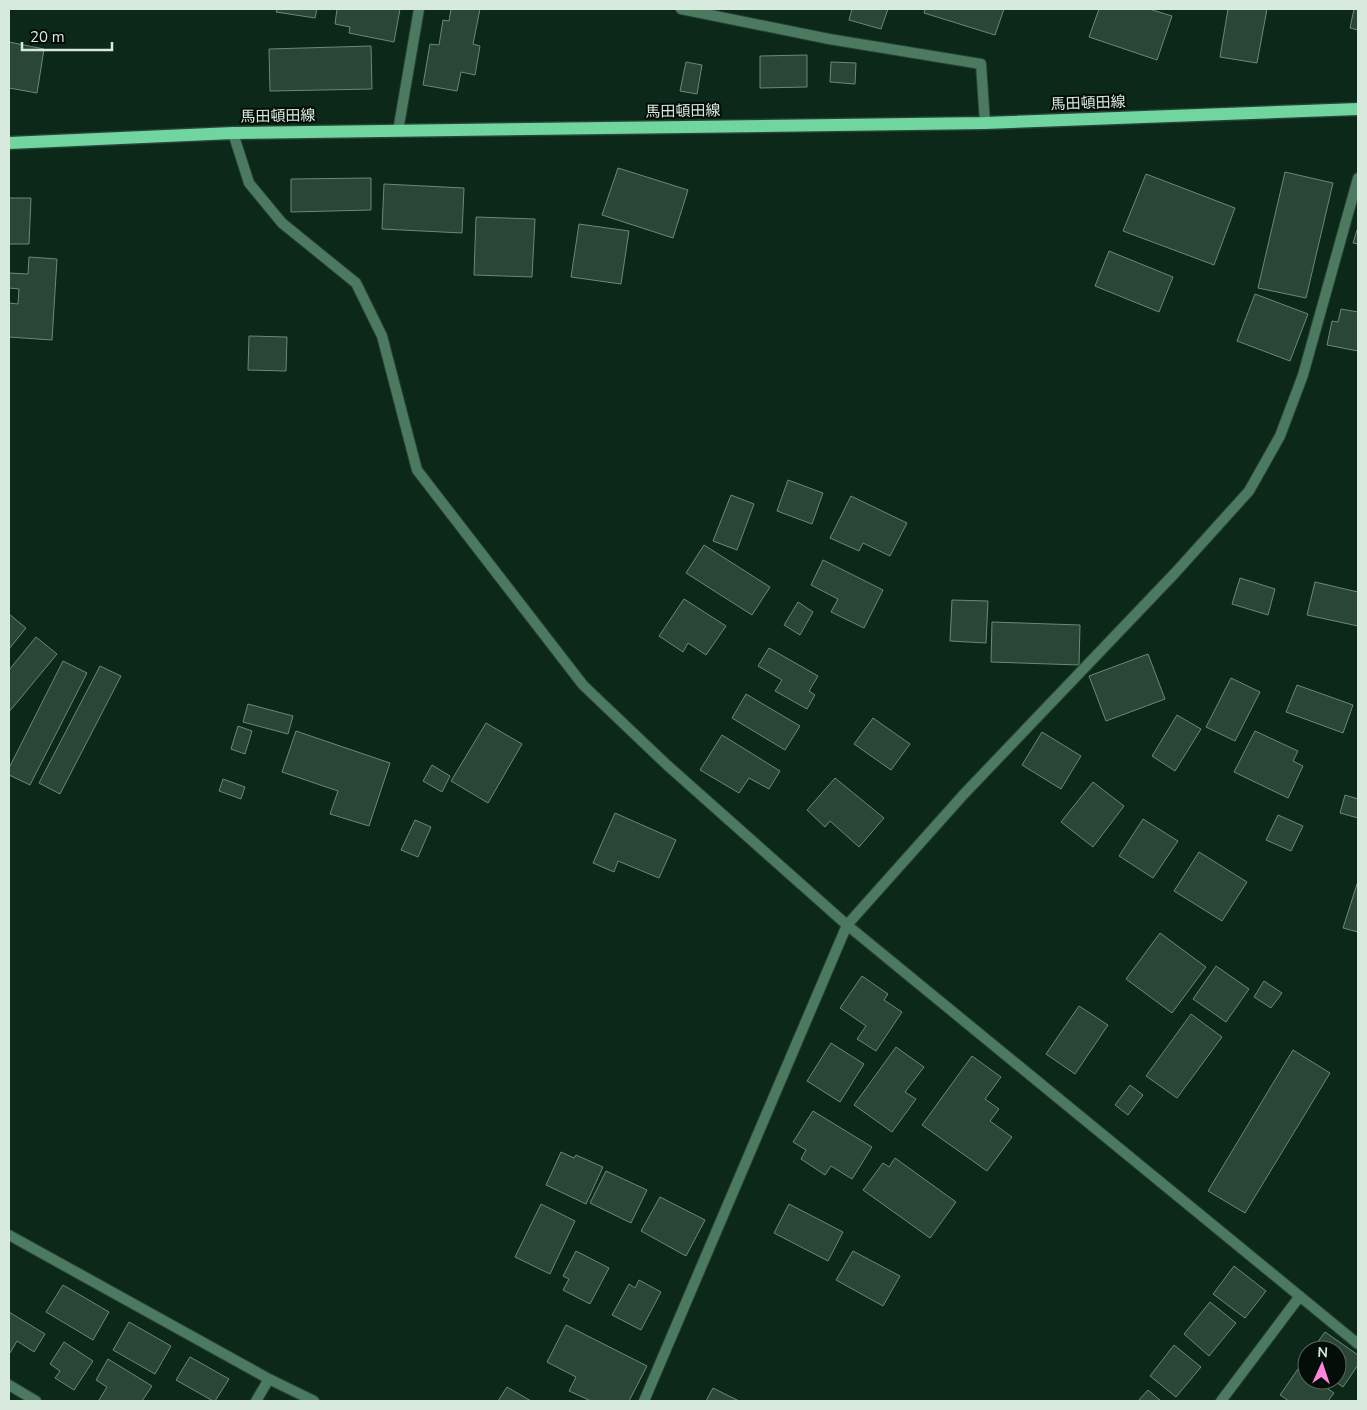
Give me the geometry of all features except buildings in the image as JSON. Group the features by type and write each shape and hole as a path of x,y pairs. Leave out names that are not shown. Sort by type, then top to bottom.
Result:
{"main road":[{"name":"馬田頓田線","path":"9,142 234,132 985,123 1358,109"}],"street":[{"path":"398,131 419,9"},
{"path":"681,9 829,39 981,64 985,123"},
{"path":"234,132 249,183 282,223 356,283 382,336 417,470 583,685 675,771 847,925 1358,1344"},
{"path":"644,1401 847,925 964,794 1175,572 1249,491 1280,436 1303,375 1358,178"},
{"path":"9,1235 269,1379 314,1401"},
{"path":"1221,1401 1300,1296"},
{"path":"256,1401 269,1379"},
{"path":"9,1385 36,1401"}]}
